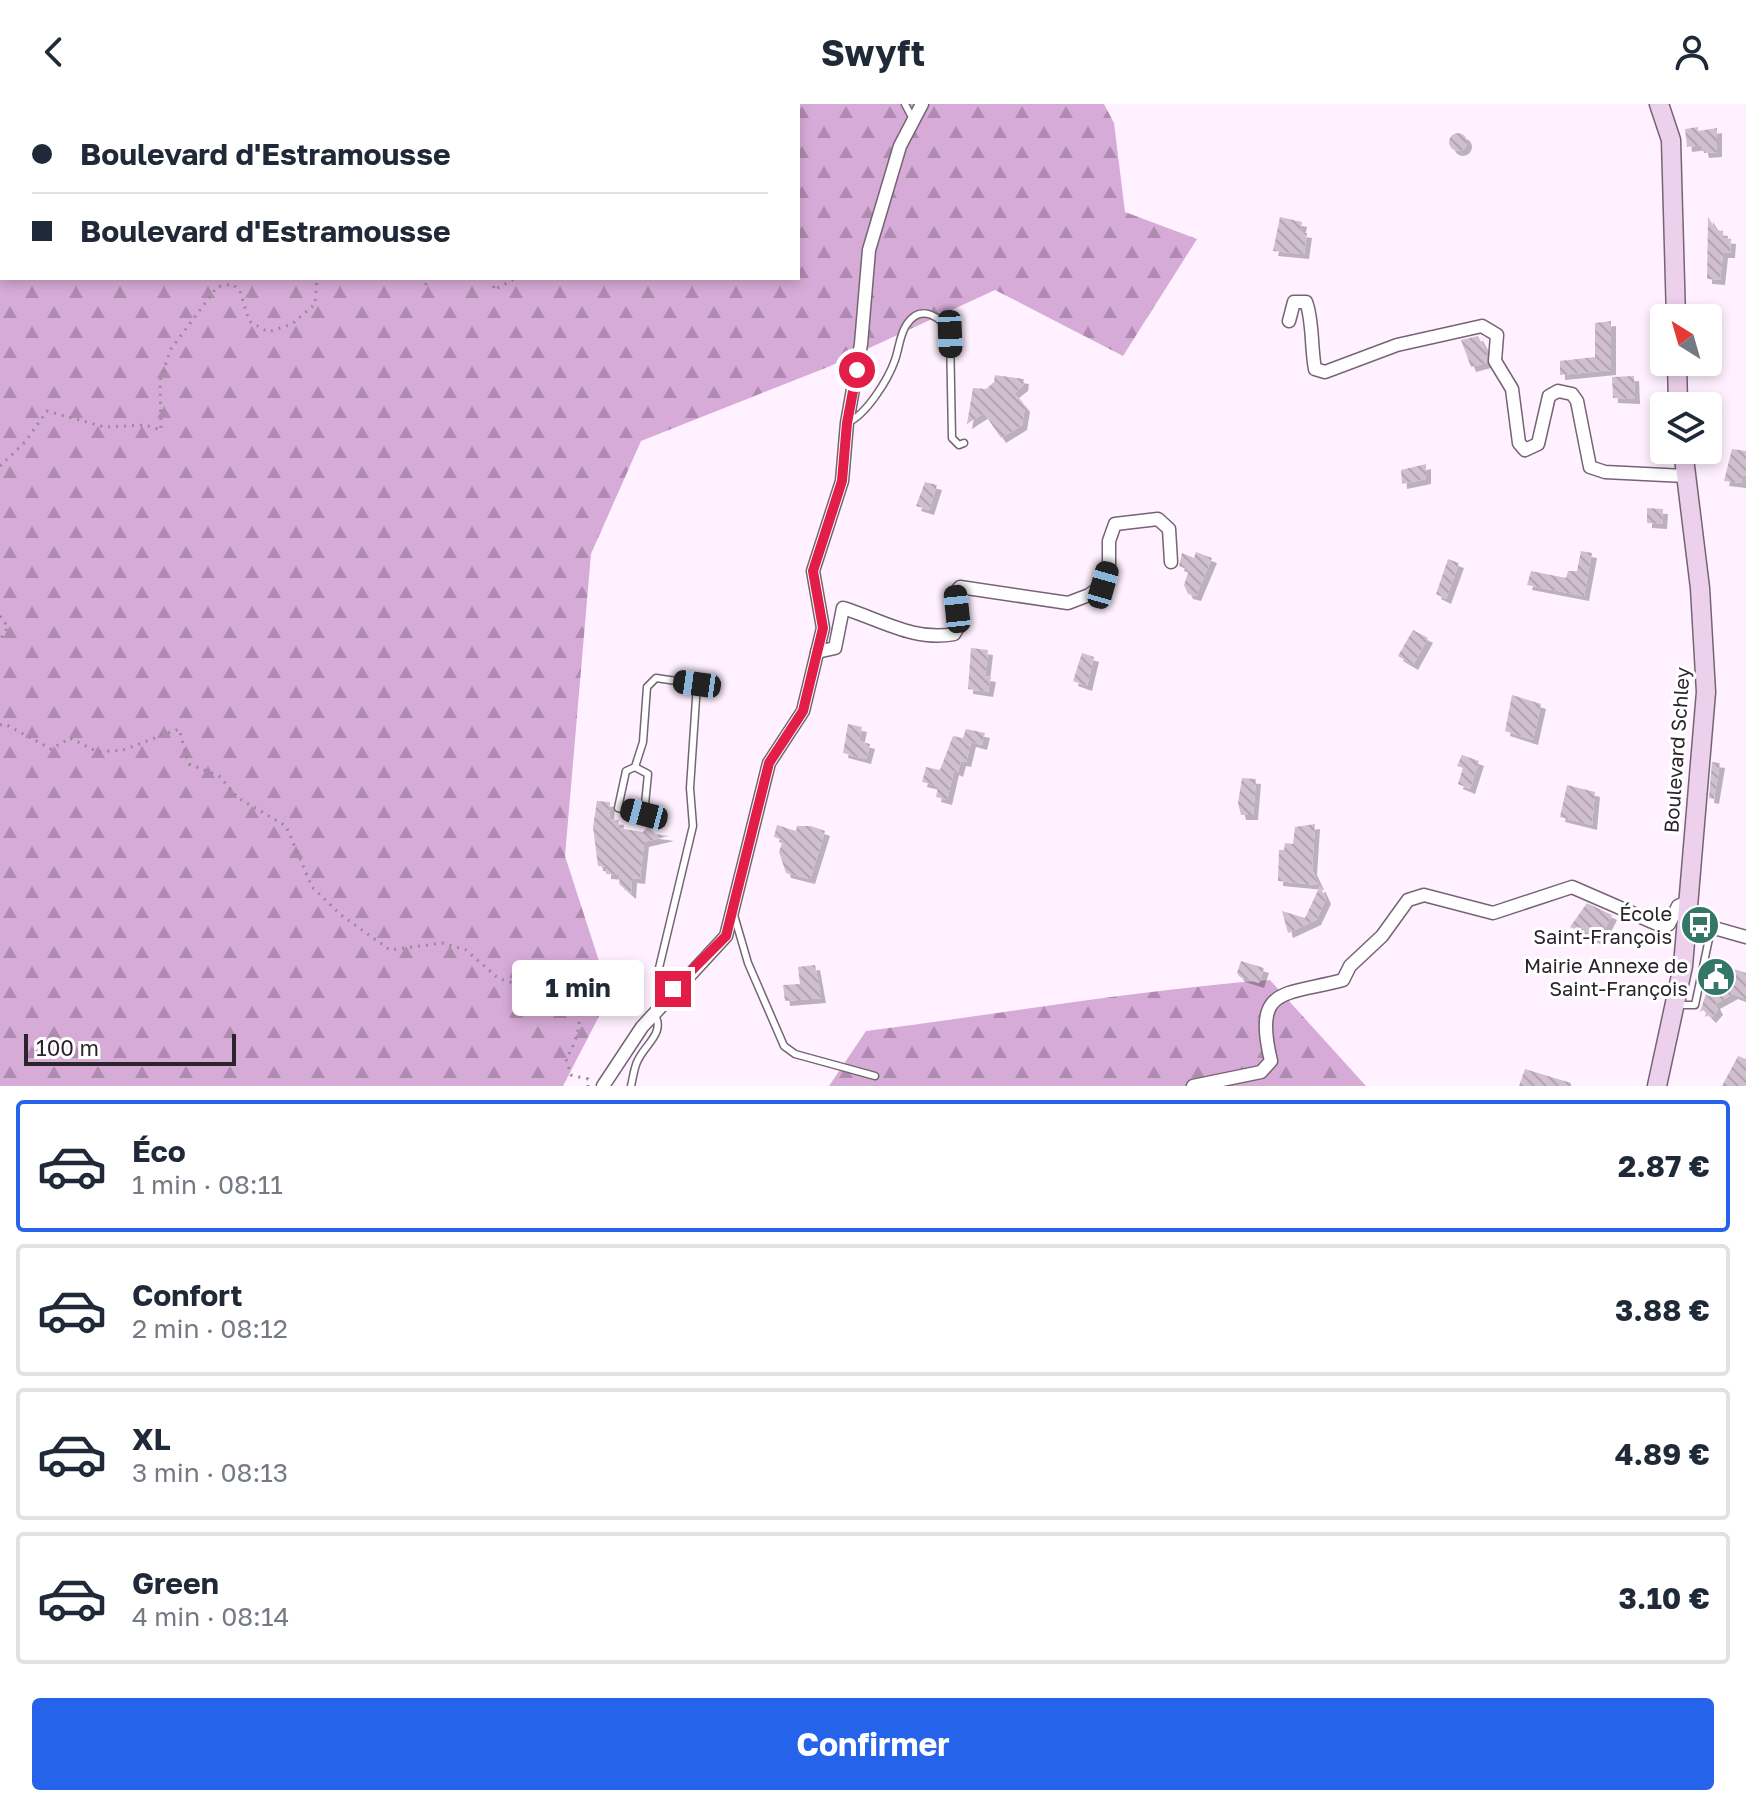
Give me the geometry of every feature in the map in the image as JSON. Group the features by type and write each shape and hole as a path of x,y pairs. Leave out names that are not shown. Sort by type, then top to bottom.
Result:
{"main road":[{"path":"1659,104 1671,140 1676,304"},
{"name":"Boulevard Schley","path":"1657,1086 1676,1005 1706,692 1700,588 1684,464"}],"street":[{"path":"603,1086 673,989 726,936 734,915 769,763 803,711 823,628 813,571 842,481 847,423 861,344 869,250 900,146 922,104"},
{"path":"1289,321 1294,302 1306,302 1310,312 1309,337 1315,369 1325,372 1397,345 1482,326 1497,335 1495,361 1512,389 1519,443 1525,450 1538,444 1549,396 1558,391 1572,394 1577,401 1590,467 1605,472 1685,476"},
{"path":"817,652 835,648 843,608 895,629 938,637 954,634 959,626 956,592 960,587 1068,603 1089,595 1103,585 1109,566 1109,541 1115,524 1158,519 1169,529 1171,562"},
{"path":"1193,1086 1261,1072 1271,1061 1263,1026 1266,1010 1277,997 1343,980 1350,966 1382,936 1408,900 1424,895 1493,913 1572,887 1664,927 1669,924 1678,906 1711,929 1746,937"}],"lane":[{"path":"905,104 914,121"},
{"path":"847,423 858,418 894,363 906,324 918,315 931,314 944,320 950,334 952,438 959,445 964,443"},
{"path":"635,767 648,774 644,814 618,808 626,771 635,767 643,742 647,687 656,678 697,684 690,788 693,826 659,968 673,989"},
{"path":"734,915 748,963 784,1046 795,1054 875,1076"},
{"path":"1676,1005 1695,1005 1711,929"},
{"path":"631,1086 638,1059 658,1031 659,1021 654,1013"}],"path":[{"path":"0,466 25,442 47,411 104,427 145,425 161,430 160,380 171,349 217,287 232,284 240,291 249,321 268,332 292,324 315,304 317,280"},
{"path":"493,280 494,290 512,280"},
{"path":"0,616 8,627 0,640"},
{"path":"0,725 5,724 51,749 70,738 98,752 123,750 179,729 189,764 219,776 238,798 286,826 312,887 341,915 390,950 442,943 466,950 498,978 534,990 558,972 572,984 582,1017 574,1046 566,1059 571,1075 588,1079 588,1086"}],"green space":[{"path":"800,104 1104,104 1114,123 1125,212 1197,239 1123,356 995,290 828,367 641,441 591,554 565,856 610,995 563,1086 0,1086 0,280 800,280"},
{"path":"1270,980 1366,1086 829,1086 866,1031 1118,996"}],"building":[{"path":"1698,127 1698,131 1717,128 1717,152 1704,153 1702,145 1687,147 1685,129"},
{"path":"1458,133 1467,142 1458,151 1449,142"},
{"path":"1280,217 1302,222 1300,232 1307,233 1304,254 1273,251"},
{"path":"1708,217 1716,230 1723,231 1723,238 1731,239 1730,253 1723,253 1720,280 1707,279"},
{"path":"1611,321 1611,370 1560,375 1560,361 1595,357 1595,323"},
{"path":"1478,336 1487,353 1486,363 1471,367 1461,340"},
{"path":"995,375 1024,379 1023,386 1014,393 1025,407 1022,425 1001,438 984,413 967,424 973,388 986,389 994,382"},
{"path":"1634,376 1635,399 1613,398 1612,377"},
{"path":"1732,449 1746,451 1746,476 1742,475 1741,483 1724,481"},
{"path":"1426,464 1426,479 1402,484 1401,470"},
{"path":"925,482 937,485 929,510 916,506"},
{"path":"1647,508 1663,509 1662,524 1647,523"},
{"path":"1581,551 1592,553 1584,596 1527,585 1531,571 1566,578 1568,571 1577,571"},
{"path":"1196,552 1212,558 1196,596 1188,594 1184,585 1189,570 1179,566 1182,553 1194,558"},
{"path":"1448,559 1459,563 1446,599 1436,594"},
{"path":"1413,630 1428,638 1413,665 1398,656"},
{"path":"971,648 988,650 985,676 991,677 988,692 968,689"},
{"path":"1082,653 1094,657 1087,686 1073,681"},
{"path":"1512,695 1541,704 1533,740 1505,731"},
{"path":"848,724 862,727 859,741 870,744 866,759 843,753"},
{"path":"966,729 985,733 982,745 971,742 966,762 961,761 958,772 954,770 947,800 936,797 938,786 922,782 926,767 940,770 953,736 963,738"},
{"path":"1462,755 1479,761 1470,789 1458,784 1463,768 1457,766"},
{"path":"1712,762 1720,763 1714,799 1709,798"},
{"path":"1242,778 1256,779 1253,815 1241,815 1238,803"},
{"path":"1567,785 1595,792 1592,825 1560,817"},
{"path":"597,801 610,802 609,819 619,820 618,828 643,832 648,826 655,834 669,836 644,842 640,879 632,878 631,894 619,884 620,875 606,874 606,867 598,866 593,827"},
{"path":"1315,824 1312,870 1319,885 1278,881 1279,850 1284,850 1285,843 1293,844 1295,827"},
{"path":"777,825 796,831 797,826 811,826 825,831 810,879 786,873 779,852 783,840 774,837"},
{"path":"1320,886 1326,899 1316,920 1288,933 1282,911 1305,918"},
{"path":"1587,903 1612,915 1599,941 1570,927"},
{"path":"1241,961 1264,968 1259,983 1240,977 1237,973"},
{"path":"1716,963 1746,973 1746,999 1733,994 1715,1004 1718,1010 1711,1018 1703,1010 1700,1012"},
{"path":"815,965 821,998 785,1001 783,985 800,984 798,967"},
{"path":"1738,1056 1746,1059 1746,1086 1722,1086"},
{"path":"1525,1069 1571,1083 1571,1086 1519,1086"}],"place":[{"name":"École Saint-François","path":"1700,925"},
{"name":"Mairie Annexe de Saint-François","path":"1716,977"}],"route":[{"path":"673,989 726,936 738,899 769,763 803,711 823,628 813,571 842,481 847,423 857,370"}]}
